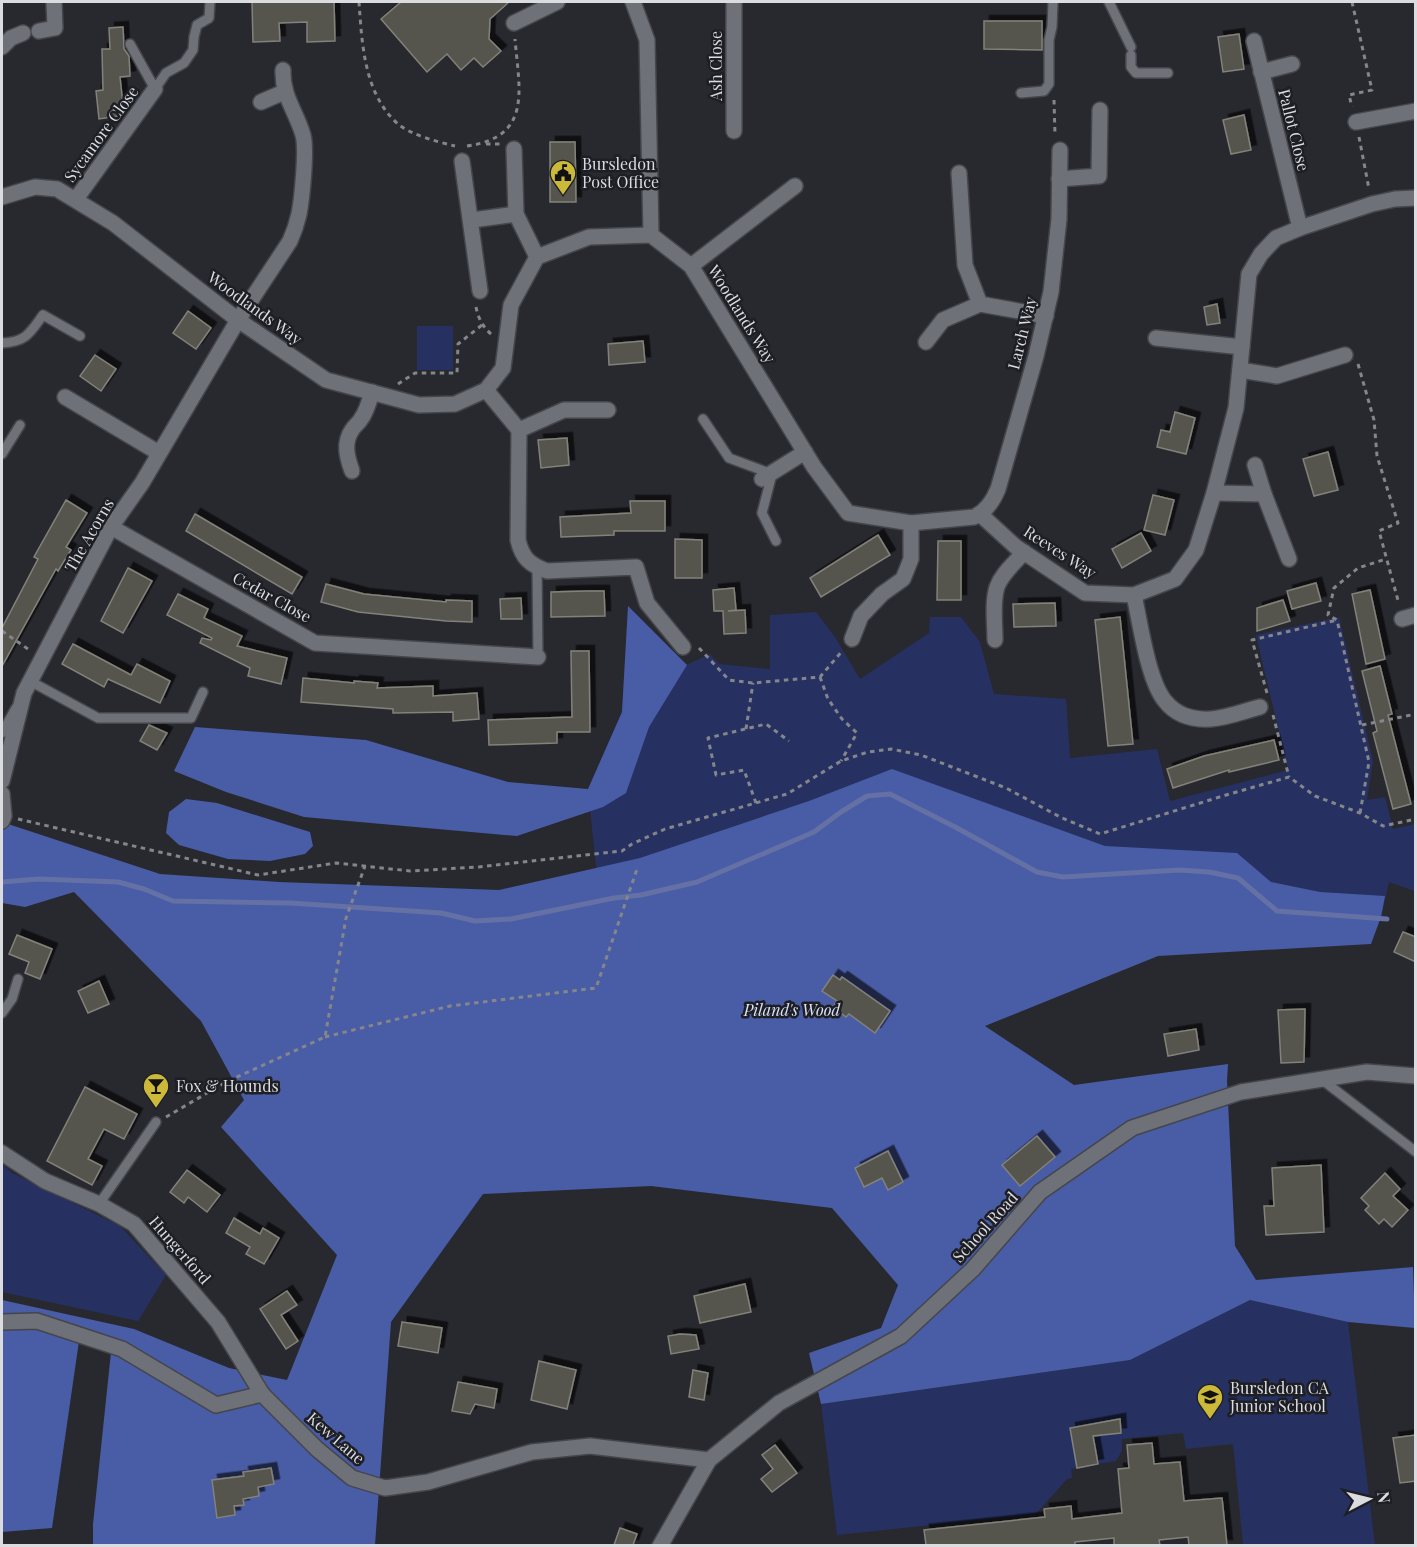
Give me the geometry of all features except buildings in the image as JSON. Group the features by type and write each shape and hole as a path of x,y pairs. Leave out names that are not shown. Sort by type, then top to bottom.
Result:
{"street":[{"path":"39,31 55,28 54,2"},
{"path":"514,23 557,2"},
{"path":"633,2 647,40 651,235 589,237 537,257 511,305 503,368 486,390 519,430 518,540 520,552 526,560 537,567 560,571 636,567 647,603 683,647"},
{"name":"Ash Close","path":"734,2 734,130"},
{"path":"2,47 11,38 23,33"},
{"name":"Pallot Close","path":"1254,41 1300,228"},
{"path":"1261,72 1292,64"},
{"path":"261,102 284,92 283,70"},
{"name":"Sycamore Close","path":"76,199 155,89"},
{"name":"The Acorns","path":"2,781 27,687 111,527 159,453 237,320 290,241 299,213 304,139 284,92"},
{"path":"1059,179 1099,176 1100,110"},
{"path":"1356,122 1416,111"},
{"path":"514,149 516,214 537,257"},
{"name":"Larch Way","path":"981,514 994,499 1002,479 1052,292 1059,219 1060,150"},
{"path":"462,161 472,220 480,291"},
{"path":"959,173 965,265 980,304"},
{"path":"691,266 795,186"},
{"name":"Woodlands Way","path":"2,197 24,190 46,188 57,189 76,199 113,223 237,320 326,380 419,405 455,404 486,390"},
{"name":"Reeves Way","path":"981,514 1024,552 1085,593 1134,595 1175,579 1196,550 1214,493 1236,408 1249,274 1261,254 1276,238 1300,228 1372,204 1395,199 1416,198"},
{"path":"472,220 516,214"},
{"name":"Woodlands Way","path":"651,235 691,266 805,452 848,513 911,523 974,517 981,514"},
{"path":"926,342 943,320 980,304 1046,316"},
{"path":"1156,338 1242,347"},
{"path":"1240,370 1277,376 1345,355"},
{"path":"352,471 346,456 346,445 351,430 377,394"},
{"path":"65,397 159,453"},
{"path":"519,430 564,410 608,410"},
{"path":"767,476 805,452"},
{"path":"1255,465 1289,559"},
{"path":"1214,493 1264,494"},
{"path":"852,639 861,616 882,594 903,579 911,559 911,523"},
{"name":"Cedar Close","path":"111,527 315,643 538,657"},
{"path":"995,640 998,585 1002,577 1024,552"},
{"path":"1134,595 1154,678 1165,701 1177,712 1190,718 1211,719 1265,707"},
{"path":"2,794 3,818"},
{"name":"School Road","path":"660,1545 708,1460 779,1403 901,1336 973,1269 1040,1192 1132,1128 1241,1092 1367,1072 1416,1076"},
{"name":"Hungerford","path":"2,1153 45,1181 99,1204 134,1224 218,1322 262,1394"},
{"path":"2,1322 37,1321 122,1349 216,1405 262,1394"},
{"name":"Kew Lane","path":"262,1394 317,1449 352,1478 385,1488 428,1482 532,1452 590,1446 708,1460"}],"lane":[{"path":"130,44 155,89 166,73 184,63 193,50 197,25 209,18 210,2"},
{"path":"1021,93 1044,91 1049,84 1049,40 1053,2"},
{"path":"1109,2 1131,51 1131,67 1136,73 1168,73"},
{"path":"2,343 22,340 44,315 80,336"},
{"path":"703,419 729,458 767,476 762,513 776,541"},
{"path":"2,454 20,425"},
{"path":"537,567 538,657"},
{"path":"2,733 27,687 98,718 191,718 203,692"},
{"path":"2,1013 12,999 18,979"},
{"path":"1321,1080 1416,1152"},
{"path":"99,1204 156,1122"}],"path":[{"path":"359,2 362,43 369,76 382,105 399,126 435,142 458,147 484,143 499,137 512,122 519,106 514,23"},
{"path":"1352,2 1372,90 1349,95 1372,204"},
{"path":"1047,89 1054,98 1055,145 1060,150"},
{"path":"480,291 476,302 477,314 482,325 506,345"},
{"path":"377,394 415,373 457,373 458,344 482,325"},
{"path":"1345,355 1354,351 1374,420 1377,456 1398,523 1379,531 1386,559 1409,617"},
{"path":"1360,813 1369,762 1337,620 1328,615 1334,588 1358,568 1386,559"},
{"path":"1337,620 1252,640 1265,707 1289,777 1315,796 1360,813 1383,826 1416,819"},
{"path":"2,631 43,658"},
{"path":"683,647 694,642 729,680 753,683 820,677 852,639"},
{"path":"820,677 828,699 842,719 857,733 841,761"},
{"path":"746,729 753,683"},
{"path":"1362,726 1416,714"},
{"path":"756,803 744,770 716,775 708,738 766,724 789,741"},
{"path":"3,818 258,875 336,863 410,871 479,867 622,851 665,829 787,794 841,761 868,752 891,749 921,755 1006,788 1062,818 1100,834 1289,777"},
{"path":"325,1037 346,918 365,866"},
{"path":"156,1122 226,1082 325,1037 450,1006 596,988 637,869"}],"shaded area":[{"path":"417,326 453,326 453,370 417,370"},
{"path":"628,606 686,665 710,654 719,664 770,669 770,615 816,612 835,637 860,679 929,633 930,617 961,617 980,642 994,694 1066,699 1070,758 1157,749 1170,801 1288,770 1256,635 1339,617 1373,761 1367,800 1385,797 1393,829 1415,824 1415,891 1389,882 1381,917 599,896 588,789 622,712"},
{"path":"2,1164 12,1173 120,1226 166,1275 138,1321 2,1292"},
{"path":"1250,1300 1348,1322 1375,1545 1243,1545 1233,1444 1186,1449 1183,1433 1122,1439 1122,1451 1116,1461 1098,1464 1090,1424 1070,1428 1077,1468 1071,1469 1072,1478 1067,1479 1036,1514 837,1535 821,1404 1130,1360"}],"green space":[{"path":"628,606 687,665 649,727 626,793 603,807 517,836 304,817 226,792 174,771 195,727 366,740 508,782 588,789 622,712"},
{"name":"Piland's Wood","path":"892,769 1105,846 1237,853 1271,882 1320,892 1385,896 1381,917 1371,944 1158,956 985,1026 1074,1085 1228,1064 1235,1246 1256,1280 1413,1267 1415,1328 1348,1322 1250,1300 1130,1360 821,1404 809,1353 881,1328 898,1285 832,1208 651,1186 483,1194 391,1322 375,1545 93,1545 93,1524 111,1352 79,1341 52,1528 2,1532 2,1300 134,1329 229,1368 287,1380 337,1255 221,1127 244,1100 201,1021 74,892 25,907 2,903 2,822 160,874 279,882 499,890 640,858 809,801"},
{"path":"186,799 217,803 310,832 313,846 305,854 270,861 228,859 179,845 166,833 169,812"}],"waterway":[{"path":"2,882 39,879 118,882 144,889 173,901 290,903 441,913 475,921 511,919 614,898 641,895 697,882 814,832 867,796 890,794 1037,872 1063,877 1179,870 1209,872 1238,878 1277,911 1387,919"}],"place":[{"name":"Bursledon Post Office","path":"563,196"},
{"name":"Fox & Hounds","path":"156,1109"},
{"name":"Bursledon CA Junior School","path":"1210,1420"}]}
